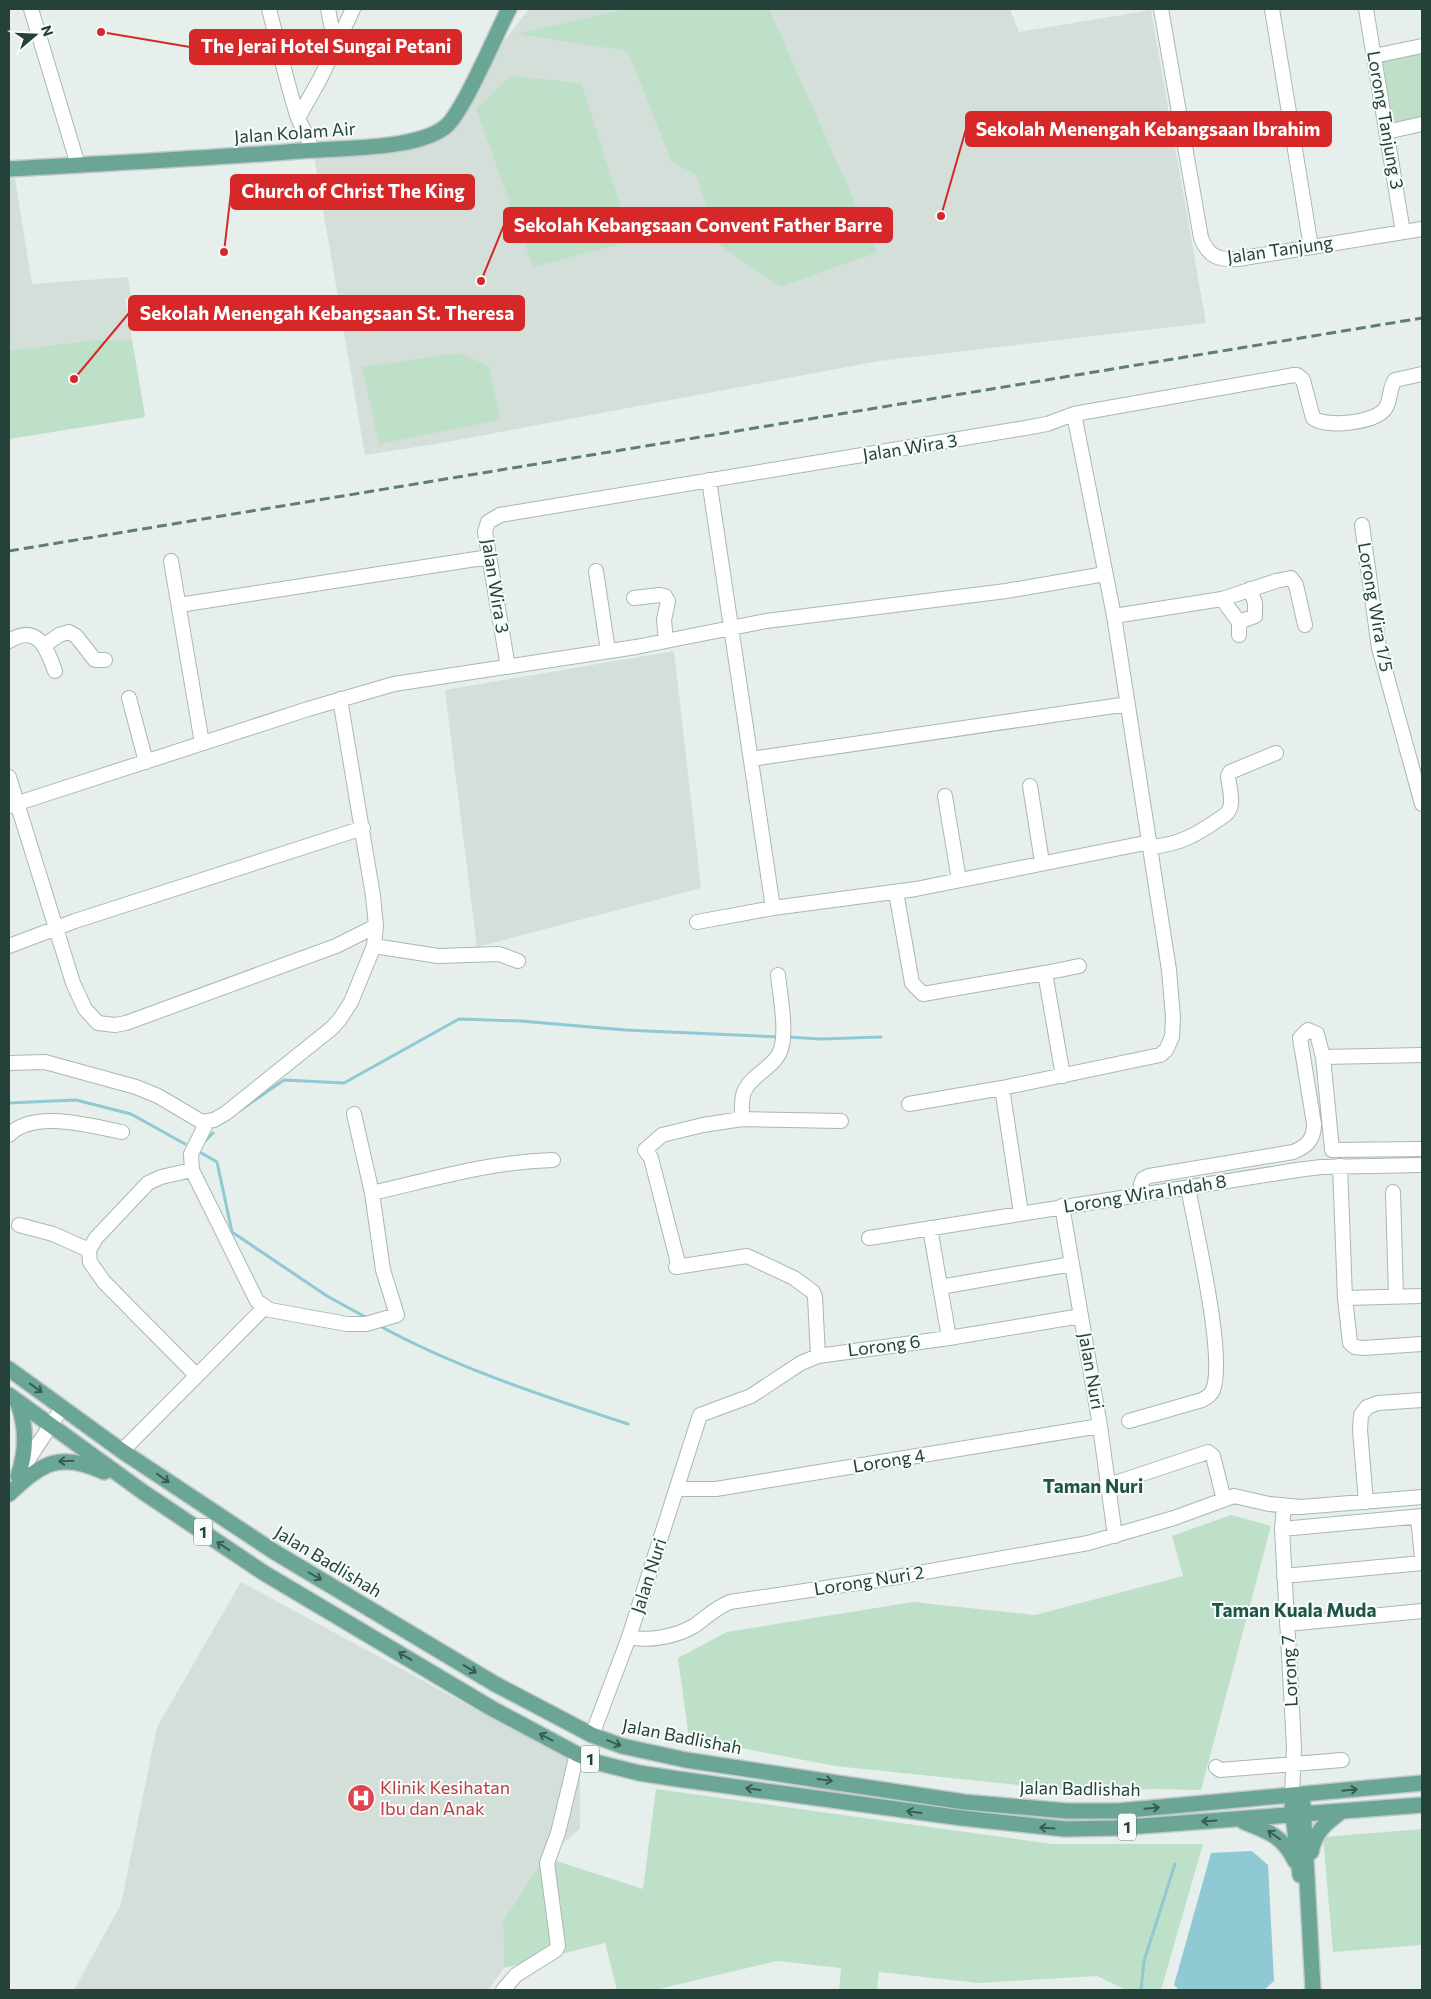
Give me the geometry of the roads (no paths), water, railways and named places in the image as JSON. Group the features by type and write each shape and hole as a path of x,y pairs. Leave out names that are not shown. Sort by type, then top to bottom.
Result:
{"main road":[{"name":"Jalan Kolam Air","path":"9,169 396,144 429,136 446,127 458,112 509,9"},
{"name":"Jalan Badlishah","path":"9,1369 122,1450 273,1551 495,1684 592,1735 622,1746 686,1760 964,1802 1067,1811 1110,1811 1297,1796 1422,1783"},
{"name":"Jalan Badlishah","path":"11,1400 264,1573 346,1620 490,1708 577,1754 599,1763 639,1773 1046,1828 1086,1830 1422,1805"},
{"path":"11,1400 24,1422 25,1444 18,1476"},
{"path":"9,1492 38,1470 59,1461 75,1461 90,1466 143,1492"},
{"path":"1297,1796 1313,1990"},
{"path":"962,1818 964,1802"},
{"path":"1303,1866 1316,1834 1342,1811"},
{"path":"1237,1819 1275,1834 1303,1866"}],"street":[{"path":"31,9 78,165"},
{"path":"269,9 300,123"},
{"path":"328,9 331,25 338,36"},
{"path":"304,151 296,140 300,123 338,36 353,9"},
{"name":"Jalan Tanjung","path":"1161,9 1192,193 1204,246 1209,254 1222,260 1422,229"},
{"path":"1272,9 1310,247"},
{"name":"Lorong Tanjung 3","path":"1366,9 1404,232"},
{"path":"1374,56 1422,46"},
{"path":"1386,132 1422,124"},
{"name":"Jalan Wira 3","path":"508,667 489,557 486,525 493,517 1025,428 1047,424 1074,414 1297,375 1303,380 1313,418 1323,423 1339,424 1377,415 1386,407 1391,385 1395,380 1422,374"},
{"path":"909,1104 1002,1088 1160,1055 1170,1044 1173,1017 1171,992 1150,844 1114,616 1074,414"},
{"path":"709,480 774,908"},
{"name":"Lorong Wira 1/5","path":"1362,525 1379,648 1416,758 1422,804"},
{"path":"179,606 489,557"},
{"path":"172,561 202,743"},
{"path":"596,571 608,651"},
{"path":"12,805 340,699 394,684 608,651 730,627 810,615 1006,591 1105,574"},
{"path":"1114,616 1222,599 1286,578 1294,580 1305,625"},
{"path":"1222,599 1239,629 1255,616 1255,603 1250,590"},
{"path":"634,598 660,595 665,596 668,600 664,620 666,641"},
{"path":"45,645 59,635 69,632 76,636 95,660 105,660"},
{"path":"9,641 18,637 28,636 41,640 45,645 55,672"},
{"path":"129,698 146,762"},
{"path":"9,1063 45,1062 136,1087 158,1096 197,1120 207,1122 226,1113 332,1028 351,1002 374,946 376,926 364,828 340,699"},
{"path":"751,759 1128,704"},
{"path":"697,922 774,908 896,892 1042,862 1150,844 1175,844 1188,840 1230,811 1232,806 1228,776 1230,772 1276,754"},
{"path":"9,777 12,805 73,983 85,1009 98,1023 115,1025 336,946 376,926"},
{"path":"1030,786 1042,862"},
{"path":"945,796 959,880"},
{"path":"9,946 364,828"},
{"path":"896,892 912,983 923,994 1079,966"},
{"path":"374,946 438,956 499,954 518,961"},
{"path":"1045,973 1063,1076"},
{"path":"742,1119 744,1092 777,1058 782,1037 778,975"},
{"path":"1143,1194 1141,1184 1143,1179 1149,1176 1293,1152 1308,1144 1314,1131 1314,1124 1300,1035 1308,1030 1317,1034 1323,1057 1332,1150 1336,1167 1348,1338 1352,1346 1363,1348 1422,1344"},
{"path":"1323,1057 1422,1055"},
{"path":"1002,1088 1021,1213"},
{"path":"207,1122 191,1154 192,1170 247,1282 264,1308 347,1324 366,1324 391,1317 372,1193 354,1114"},
{"path":"818,1356 815,1297 813,1292 794,1278 747,1256 677,1267 651,1158 645,1150 654,1140 669,1133 742,1119 841,1121"},
{"path":"9,1135 16,1128 28,1122 64,1122 122,1132"},
{"path":"1332,1150 1422,1149"},
{"path":"372,1193 486,1166 510,1162 552,1160"},
{"name":"Lorong Wira Indah 8","path":"868,1238 1062,1206 1336,1167 1422,1165"},
{"path":"192,1170 161,1177 148,1183 96,1238 89,1250 90,1262 104,1282 195,1374"},
{"path":"1129,1421 1202,1400 1209,1397 1214,1385 1216,1359 1213,1328 1188,1187"},
{"path":"1393,1192 1396,1297"},
{"name":"Jalan Nuri","path":"1062,1206 1100,1426 1115,1536"},
{"path":"19,1225 53,1234 89,1250"},
{"path":"930,1228 949,1338"},
{"path":"940,1287 1072,1264"},
{"path":"1345,1298 1422,1296"},
{"path":"122,1450 195,1374 264,1308"},
{"name":"Lorong 6","path":"700,1415 751,1396 801,1363 818,1356 949,1338 1081,1316"},
{"path":"1366,1502 1360,1430 1361,1415 1367,1407 1378,1403 1422,1400"},
{"path":"9,1492 62,1408"},
{"name":"Jalan Nuri","path":"592,1735 629,1637 700,1415"},
{"name":"Lorong 4","path":"677,1489 716,1490 1100,1426"},
{"path":"1109,1484 1208,1452 1213,1456 1224,1500"},
{"name":"Lorong Nuri 2","path":"629,1637 655,1638 682,1632 694,1626 718,1607 730,1602 891,1578 1070,1547 1115,1536 1240,1496 1284,1506 1422,1497"},
{"name":"Lorong 7","path":"1284,1506 1282,1529 1284,1576 1297,1796"},
{"path":"1282,1529 1420,1517 1422,1558"},
{"path":"1284,1576 1422,1563"},
{"path":"1287,1624 1422,1611"},
{"path":"504,1990 516,1975 556,1950 558,1946 547,1863 558,1833 577,1754"},
{"path":"1216,1767 1220,1770 1342,1760"}],"water":[{"path":"1252,1851 1268,1865 1274,1981 1265,1989 1179,1990 1174,1985 1211,1853"}],"waterway":[{"path":"239,1111 284,1080 344,1083 459,1019 521,1021 625,1030 780,1037"},
{"path":"787,1037 821,1039 881,1037"},
{"path":"9,1103 76,1100 131,1114 185,1144"},
{"path":"203,1143 213,1133"},
{"path":"198,1151 217,1162 232,1232 327,1296 369,1319"},
{"path":"378,1325 469,1368 628,1424"},
{"path":"1141,1990 1144,1961 1175,1864"}],"railway":[{"path":"9,551 1422,318"}],"place":[{"name":"The Jerai Hotel Sungai Petani","path":"101,32"},
{"name":"Sekolah Menengah Kebangsaan Ibrahim","path":"941,216"},
{"name":"Church of Christ The King","path":"224,252"},
{"name":"Sekolah Kebangsaan Convent Father Barre","path":"481,281"},
{"name":"Sekolah Menengah Kebangsaan St. Theresa","path":"74,379"},
{"name":"Klinik Kesihatan Ibu dan Anak","path":"361,1798"}],"district":[{"name":"Taman Nuri","path":"1093,1486"},
{"name":"Taman Kuala Muda","path":"1294,1610"}]}
